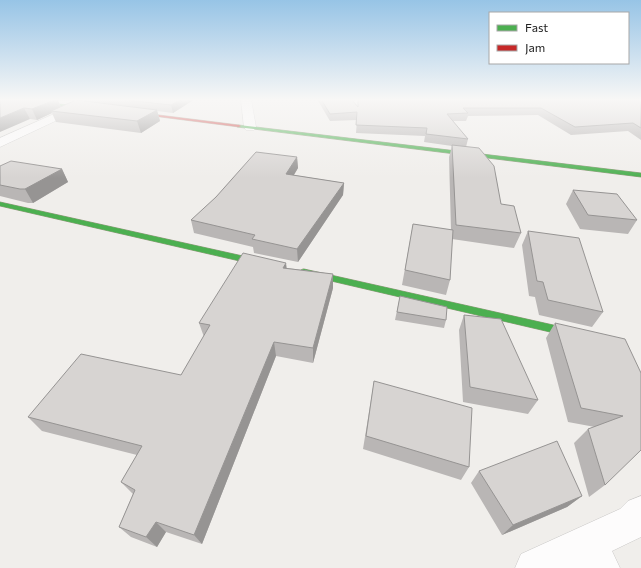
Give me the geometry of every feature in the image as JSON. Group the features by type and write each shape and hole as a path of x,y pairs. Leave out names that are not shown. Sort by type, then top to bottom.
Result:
{"street":[{"path":"0,143 37,126"},
{"path":"238,126 641,176"},
{"path":"0,204 279,267"},
{"path":"294,270 589,337"},
{"path":"535,568 593,556 641,514"}],"building":[{"path":"368,126 457,126 468,139 426,134 427,128"},
{"path":"572,126 597,126 575,127"},
{"path":"452,145 479,148 494,166 501,204 514,206 521,233 456,225"},
{"path":"256,152 297,157 286,174 344,183 297,249 252,239 255,235 191,220 216,197"},
{"path":"11,161 62,169 25,189 0,185 0,166"},
{"path":"573,190 617,194 637,220 588,215"},
{"path":"413,224 453,230 450,280 405,270"},
{"path":"528,231 579,238 603,312 548,300 543,282 537,281"},
{"path":"243,253 286,263 283,268 333,274 313,348 274,342 194,535 156,522 146,537 119,527 135,490 121,482 142,446 28,417 81,354 181,375 210,325 199,323"},
{"path":"400,296 447,307 446,320 397,312"},
{"path":"464,315 501,319 538,400 470,387"},
{"path":"555,323 625,339 641,373 641,450 605,485 588,429 623,416 581,408"},
{"path":"374,381 472,408 469,467 366,436"},
{"path":"557,441 582,496 513,525 479,471"}],"traffic: fast":[{"path":"239,126 641,175"},
{"path":"0,204 270,265"},
{"path":"304,272 580,335"}]}
